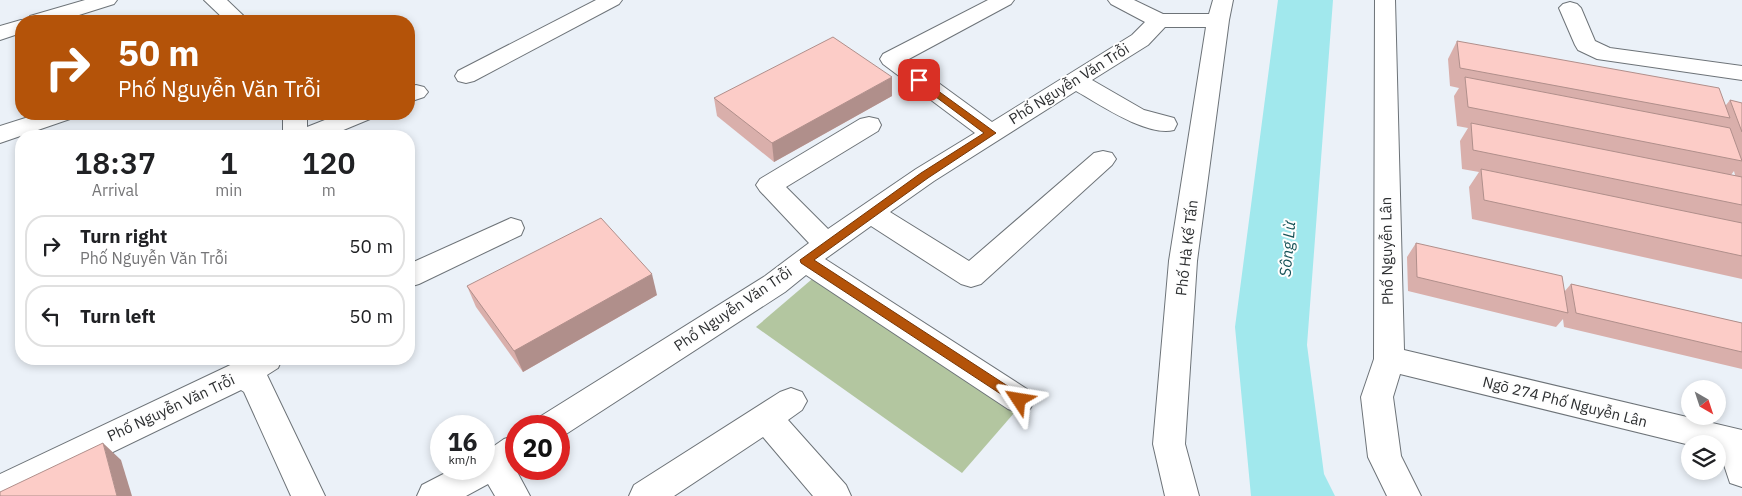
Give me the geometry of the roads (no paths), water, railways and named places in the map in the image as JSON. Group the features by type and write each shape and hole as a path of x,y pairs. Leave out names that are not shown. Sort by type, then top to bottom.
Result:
{"street":[{"path":"58,15 107,0"},
{"path":"214,0 231,15"},
{"path":"466,76 612,0"},
{"path":"991,133 891,59 1004,0"},
{"path":"1118,0 1159,21 1220,10"},
{"name":"Phố Nguyễn Lân","path":"1385,0 1394,57 1388,360 1378,397 1385,457 1404,496"},
{"path":"1570,8 1586,45 1594,50 1605,54 1742,73"},
{"name":"Phố Hà Kế Tấn","path":"1182,496 1169,444 1183,261 1220,10"},
{"name":"Phố Nguyễn Văn Trỗi","path":"569,415 775,284 871,213 991,133 1140,40 1159,21"},
{"path":"0,33 15,28"},
{"path":"1074,80 1136,115 1165,124"},
{"path":"0,135 44,120"},
{"path":"322,130 347,120"},
{"path":"869,125 769,185 816,252 1019,400"},
{"path":"871,213 971,276 1103,159"},
{"path":"415,273 511,228"},
{"name":"Ngõ 274 Phố Nguyễn Lân","path":"1388,360 1737,443"},
{"name":"Phố Nguyễn Văn Trỗi","path":"0,490 256,366 256,384 308,496"},
{"path":"646,496 779,409 834,496"},
{"path":"1737,443 1742,472"},
{"path":"434,496 505,457"},
{"path":"510,480 513,496"}],"water":[{"name":"Sông Lừ","path":"1278,0 1333,0 1307,345 1324,474 1335,496 1251,496 1235,327"}]}
